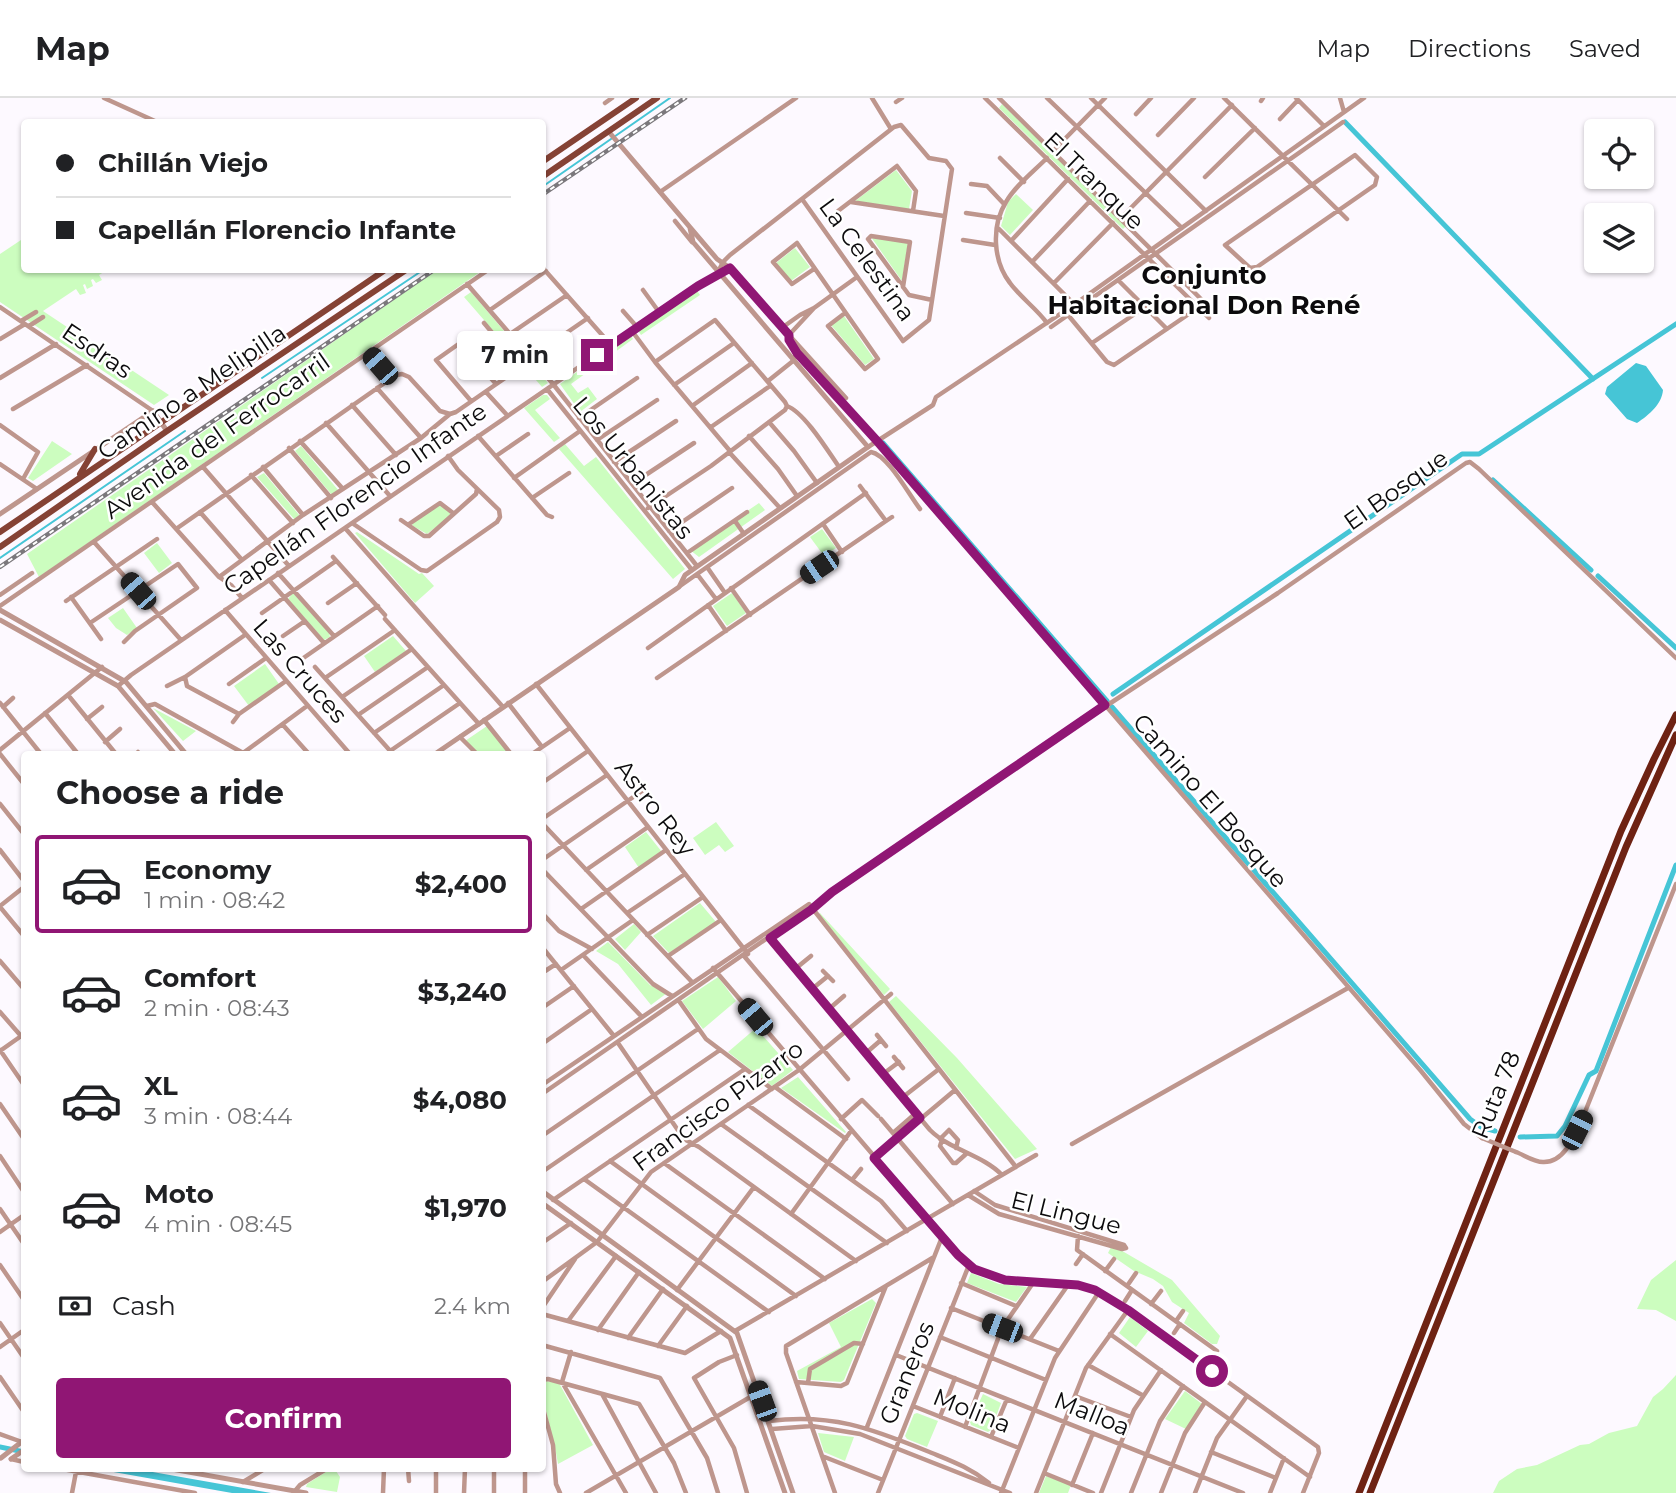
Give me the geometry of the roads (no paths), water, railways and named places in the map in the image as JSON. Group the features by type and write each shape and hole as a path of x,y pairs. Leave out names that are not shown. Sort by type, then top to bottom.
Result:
{"highway":[{"name":"Ruta 78","path":"1359,1493 1621,831 1676,715"},
{"name":"Ruta 78","path":"1370,1493 1630,835 1676,735"}],"main road":[{"path":"623,98 623,107"},
{"path":"546,159 636,98"},
{"path":"546,175 612,136 657,98"},
{"name":"Camino a Melipilla","path":"0,532 381,273"},
{"name":"Camino a Melipilla","path":"0,547 402,273"},
{"path":"78,478 95,449"}],"street":[{"path":"104,98 150,119"},
{"path":"605,103 612,98"},
{"path":"659,192 796,98"},
{"path":"872,98 891,129"},
{"name":"El Tranque","path":"985,98 1209,318"},
{"path":"1047,98 1182,228"},
{"path":"1091,98 1206,211"},
{"path":"1053,151 1105,98"},
{"path":"1136,114 1151,98"},
{"path":"1158,135 1194,98"},
{"path":"1224,98 1347,219"},
{"path":"1340,98 1344,112"},
{"path":"1154,251 1286,159 1364,98"},
{"path":"995,107 1001,99"},
{"name":"El Tranque","path":"1001,99 1215,313"},
{"path":"1280,119 1297,99 1324,127"},
{"path":"1121,218 1231,105"},
{"path":"439,751 679,587 683,577 867,447 933,405 936,397 1068,315 1118,280 1206,211 1343,122"},
{"path":"718,273 723,262 899,125 904,127 929,158 951,166 932,300 911,297 903,287 868,239 872,236 910,242 903,287"},
{"path":"1205,177 1255,128"},
{"name":"Camino El Bosque","path":"612,136 690,228 718,259 730,268 846,398"},
{"path":"1352,156 1358,157 1378,181 1376,185 1257,267 1252,268 1225,245 1311,184 1352,156"},
{"path":"1000,158 1024,182"},
{"path":"1046,159 1004,204 995,245 999,264 1007,280 1049,325"},
{"path":"838,211 897,166 916,191 913,211"},
{"path":"1011,241 1068,180"},
{"path":"971,184 988,186 1004,204"},
{"name":"La Celestina","path":"802,199 904,341 928,323 932,300"},
{"path":"1032,262 1090,201"},
{"path":"850,202 944,216"},
{"path":"966,213 1000,218"},
{"path":"675,220 867,447"},
{"path":"1054,283 1112,223"},
{"path":"1123,234 1130,227"},
{"path":"690,228 692,242"},
{"path":"998,228 1074,304"},
{"path":"962,240 995,245"},
{"path":"814,269 792,284 773,262 797,243 878,359 865,369 828,326 845,313"},
{"path":"1049,325 1074,304 1147,257"},
{"name":"Capellán Florencio Infante","path":"118,686 507,415 718,273 730,268"},
{"path":"546,271 611,345"},
{"name":"Avenida del Ferrocarril","path":"0,608 484,273"},
{"path":"490,310 539,273"},
{"path":"783,327 857,277"},
{"path":"1118,280 1167,330"},
{"name":"Los Urbanistas","path":"467,284 553,384 632,484 647,509 687,553 696,570"},
{"path":"643,290 659,312"},
{"path":"510,334 567,295"},
{"path":"1068,315 1109,363 1118,364 1205,303"},
{"name":"Esdras","path":"0,307 153,411 167,431"},
{"path":"1092,344 1145,307"},
{"path":"789,335 814,308"},
{"path":"623,311 655,362 780,508"},
{"path":"25,324 36,312"},
{"path":"0,339 43,317"},
{"path":"530,358 588,318"},
{"path":"655,362 715,320 787,406 812,430 839,467"},
{"path":"219,577 303,515 396,455 450,414 521,367 484,323"},
{"name":"Camino El Bosque","path":"789,335 797,353 878,442 1421,1070 1464,1124 1482,1138 1541,1162 1556,1159 1568,1147 1585,1112 1676,884"},
{"path":"471,401 436,360 460,342 496,384"},
{"path":"674,385 734,343"},
{"path":"0,378 56,344"},
{"path":"369,353 390,378"},
{"path":"711,427 769,383 793,361 797,353"},
{"path":"692,406 752,363"},
{"path":"13,409 87,365"},
{"path":"176,529 399,374 409,377 440,411 450,414"},
{"path":"579,418 637,378"},
{"path":"377,388 421,438"},
{"name":"Los Urbanistas","path":"547,389 696,570"},
{"path":"486,391 507,415"},
{"path":"597,440 657,400"},
{"path":"352,405 396,455"},
{"path":"647,509 730,451 787,406"},
{"path":"0,514 153,411"},
{"path":"614,462 676,421"},
{"path":"769,422 817,482"},
{"path":"326,423 390,496"},
{"path":"0,425 38,452 23,479"},
{"path":"514,478 580,431"},
{"path":"495,456 528,434"},
{"path":"478,436 547,515 552,517"},
{"path":"749,436 797,496"},
{"path":"300,441 343,489"},
{"path":"632,484 694,443"},
{"path":"289,448 331,498"},
{"path":"696,570 707,567 871,452 877,453 894,472 920,509"},
{"path":"352,523 425,572 499,520 499,510 447,457"},
{"name":"El Bosque","path":"1105,705 1278,593 1466,463 1479,469 1676,658"},
{"path":"0,464 37,489"},
{"path":"203,467 289,566"},
{"path":"263,467 303,515"},
{"path":"532,498 569,473"},
{"path":"251,475 293,523"},
{"path":"860,486 886,521"},
{"path":"669,531 733,488"},
{"path":"401,520 427,537 475,494 477,489"},
{"path":"648,648 866,493"},
{"path":"152,502 219,577 231,585 242,598"},
{"path":"409,524 440,503 453,513"},
{"path":"200,512 242,560"},
{"path":"687,553 747,512"},
{"path":"657,678 892,517"},
{"path":"735,521 744,534"},
{"path":"823,524 842,552"},
{"path":"345,528 542,747"},
{"path":"65,601 157,539"},
{"path":"94,542 181,640"},
{"path":"262,614 335,559 460,703 508,751"},
{"path":"90,623 178,564 197,588 158,614 124,642"},
{"path":"707,567 725,593"},
{"path":"696,570 716,599"},
{"path":"0,595 32,573"},
{"path":"278,573 334,636"},
{"path":"269,580 324,643"},
{"path":"328,603 357,583"},
{"path":"731,588 750,615"},
{"path":"71,597 101,639"},
{"path":"708,605 726,631"},
{"path":"302,659 378,606"},
{"path":"0,608 124,680 184,751"},
{"name":"Las Cruces","path":"225,610 347,751"},
{"path":"0,620 118,686 173,751"},
{"path":"283,636 305,621"},
{"path":"325,678 395,630"},
{"path":"167,686 185,677 246,635"},
{"path":"342,697 412,649"},
{"path":"229,684 266,658"},
{"path":"21,780 0,751 102,667"},
{"path":"315,667 390,751"},
{"path":"358,715 428,667"},
{"path":"185,677 187,686 240,714"},
{"path":"233,722 286,681"},
{"name":"Astro Rey","path":"536,684 743,947 746,955 848,1079"},
{"path":"374,733 444,685"},
{"path":"68,695 114,751"},
{"path":"13,698 1,705 39,751"},
{"path":"392,751 460,703"},
{"path":"147,706 155,704 238,751"},
{"path":"546,1091 1105,705"},
{"path":"247,751 307,706"},
{"path":"87,719 102,707"},
{"path":"46,713 76,751"},
{"path":"283,724 306,751"},
{"path":"536,751 570,728"},
{"path":"106,742 120,729"},
{"path":"460,737 474,751"},
{"path":"546,780 588,751"},
{"path":"546,818 607,775"},
{"path":"546,857 642,791"},
{"path":"0,804 21,830"},
{"path":"546,825 692,982"},
{"path":"586,870 648,827"},
{"path":"0,850 21,877"},
{"path":"580,909 666,850"},
{"path":"546,873 653,984 673,996"},
{"path":"627,913 685,874"},
{"path":"21,890 0,907 21,932"},
{"path":"647,935 703,897"},
{"path":"546,1082 809,904 811,910 1016,1167"},
{"path":"546,918 562,933 592,949"},
{"path":"561,970 633,920"},
{"path":"668,956 721,920"},
{"path":"770,938 941,1140 1002,1175"},
{"path":"546,952 614,1036"},
{"path":"583,955 642,1017"},
{"path":"795,969 811,956"},
{"path":"0,961 21,986"},
{"path":"546,970 556,964"},
{"path":"713,968 927,1220 969,1265 992,1277 1069,1284 1099,1292 1128,1310 1320,1450 1303,1493"},
{"path":"823,971 833,981"},
{"path":"812,989 828,976"},
{"path":"546,1005 574,986"},
{"path":"1072,1144 1348,988"},
{"name":"Francisco Pizarro","path":"546,1279 597,1242 641,1182 664,1163 799,1070 891,993"},
{"path":"829,1009 844,996"},
{"path":"679,1001 706,1039 846,1139"},
{"path":"546,1041 592,1009"},
{"path":"0,1012 21,1033"},
{"path":"546,1133 698,1029"},
{"path":"877,1035 886,1046"},
{"path":"21,1036 0,1051 21,1081"},
{"path":"866,1054 881,1040"},
{"path":"618,1043 682,1138 856,1261"},
{"path":"546,1169 720,1050"},
{"path":"894,1057 903,1068"},
{"path":"883,1074 899,1062"},
{"path":"553,1200 746,1069"},
{"path":"903,1097 939,1069"},
{"path":"874,1158 956,1090"},
{"path":"841,1119 863,1100 953,1204"},
{"path":"0,1104 21,1135"},
{"path":"748,1105 881,1200 908,1231"},
{"path":"893,1133 916,1113"},
{"path":"721,1124 887,1243"},
{"path":"956,1148 958,1140 949,1130 940,1146 953,1163 966,1153"},
{"path":"791,1214 851,1131"},
{"path":"735,1331 1036,1155"},
{"path":"0,1156 21,1188"},
{"path":"610,1161 796,1296"},
{"path":"664,1163 825,1279"},
{"path":"852,1180 861,1169"},
{"path":"584,1179 769,1312"},
{"path":"677,1290 754,1187"},
{"name":"El Lingue","path":"968,1195 999,1214 1126,1248 1124,1245 995,1205 974,1191"},
{"path":"546,1194 735,1331 793,1493"},
{"path":"546,1207 730,1338 785,1493"},
{"path":"0,1209 21,1239"},
{"path":"0,1232 21,1217"},
{"path":"546,1239 570,1223"},
{"path":"1079,1236 1076,1248 1083,1254 1217,1351"},
{"path":"867,1427 942,1237"},
{"path":"1076,1264 1083,1254"},
{"path":"568,1321 617,1256"},
{"path":"835,1493 786,1348 789,1343 934,1257"},
{"path":"546,1303 576,1259"},
{"path":"1105,1271 1114,1259"},
{"path":"0,1265 21,1296"},
{"name":"Graneros","path":"878,1493 969,1265"},
{"path":"919,1267 928,1275"},
{"path":"598,1330 639,1272"},
{"path":"1127,1286 1136,1273"},
{"path":"965,1427 1002,1328 1034,1282"},
{"path":"961,1283 1016,1306"},
{"path":"1030,1339 1069,1284"},
{"path":"796,1382 845,1385 886,1286"},
{"path":"628,1338 663,1289"},
{"path":"1125,1301 1132,1290"},
{"path":"1151,1304 1161,1291"},
{"path":"1001,1491 1059,1350 1099,1292"},
{"path":"871,1295 879,1303"},
{"path":"658,1346 687,1306"},
{"path":"951,1308 1059,1350"},
{"path":"1036,1493 1088,1365 1128,1310"},
{"path":"1174,1333 1184,1311"},
{"path":"546,1315 685,1353 721,1331"},
{"path":"0,1323 21,1354"},
{"path":"0,1346 21,1331"},
{"path":"1110,1334 1310,1477"},
{"path":"940,1337 1046,1380"},
{"path":"799,1391 808,1383 810,1368 854,1343 863,1344"},
{"path":"546,1346 660,1378 710,1465 718,1493"},
{"path":"571,1352 562,1382 625,1493"},
{"path":"737,1355 719,1362 694,1378 737,1456 747,1493"},
{"name":"Malloa","path":"896,1355 1243,1493"},
{"path":"1088,1365 1142,1395"},
{"path":"1101,1493 1131,1417 1142,1395 1161,1370"},
{"path":"0,1377 21,1408"},
{"path":"940,1417 956,1378"},
{"path":"546,1380 562,1382 639,1404 674,1463 686,1493"},
{"path":"1132,1493 1160,1421 1183,1386"},
{"path":"601,1394 656,1493"},
{"path":"586,1493 751,1396"},
{"path":"1075,1396 1131,1417"},
{"path":"1195,1493 1211,1452 1247,1396"},
{"path":"991,1437 1007,1399"},
{"path":"1161,1493 1188,1428 1205,1402"},
{"name":"Molina","path":"912,1406 1019,1448"},
{"path":"769,1421 809,1418 867,1427 971,1469 992,1486"},
{"path":"546,1420 553,1445 555,1484 560,1493"},
{"path":"772,1429 812,1426 860,1434 1010,1493"},
{"path":"1072,1485 1093,1433"},
{"path":"0,1434 21,1442"},
{"path":"2,1455 21,1443"},
{"path":"14,1457 21,1452"},
{"path":"1211,1452 1276,1478"},
{"path":"2,1455 21,1460"},
{"path":"822,1456 883,1480"},
{"path":"1270,1493 1284,1458"},
{"path":"72,1493 76,1472 168,1491 195,1493"},
{"path":"186,1472 306,1493"},
{"path":"207,1476 208,1472"},
{"path":"242,1482 258,1472"},
{"path":"295,1491 321,1472"},
{"path":"383,1493 384,1472"},
{"path":"408,1472 409,1481"},
{"path":"436,1472 436,1493"},
{"path":"464,1493 465,1472"},
{"path":"494,1472 494,1493"},
{"path":"525,1472 525,1493"},
{"path":"1044,1473 1093,1493"}],"water":[{"path":"1636,363 1646,366 1663,390 1650,413 1637,423 1627,419 1605,394 1607,387"},
{"path":"114,1472 153,1472 271,1493 232,1493"}],"waterway":[{"path":"546,184 670,98"},
{"path":"1345,122 1593,379"},
{"path":"262,378 419,273"},
{"path":"1113,694 1462,454 1479,454 1676,324"},
{"path":"0,558 185,431"},
{"path":"883,443 1107,701"},
{"path":"1493,480 1591,570"},
{"path":"1598,576 1676,648"},
{"path":"1112,707 1470,1119 1481,1127 1495,1131"},
{"path":"1520,1137 1557,1136 1565,1126 1589,1075 1596,1071 1676,865"},
{"path":"0,1447 21,1451"}],"railway":[{"path":"546,192 685,98"},
{"path":"0,567 430,273"}],"district":[{"name":"Conjunto Habitacional Don René","path":"1204,290"}]}
